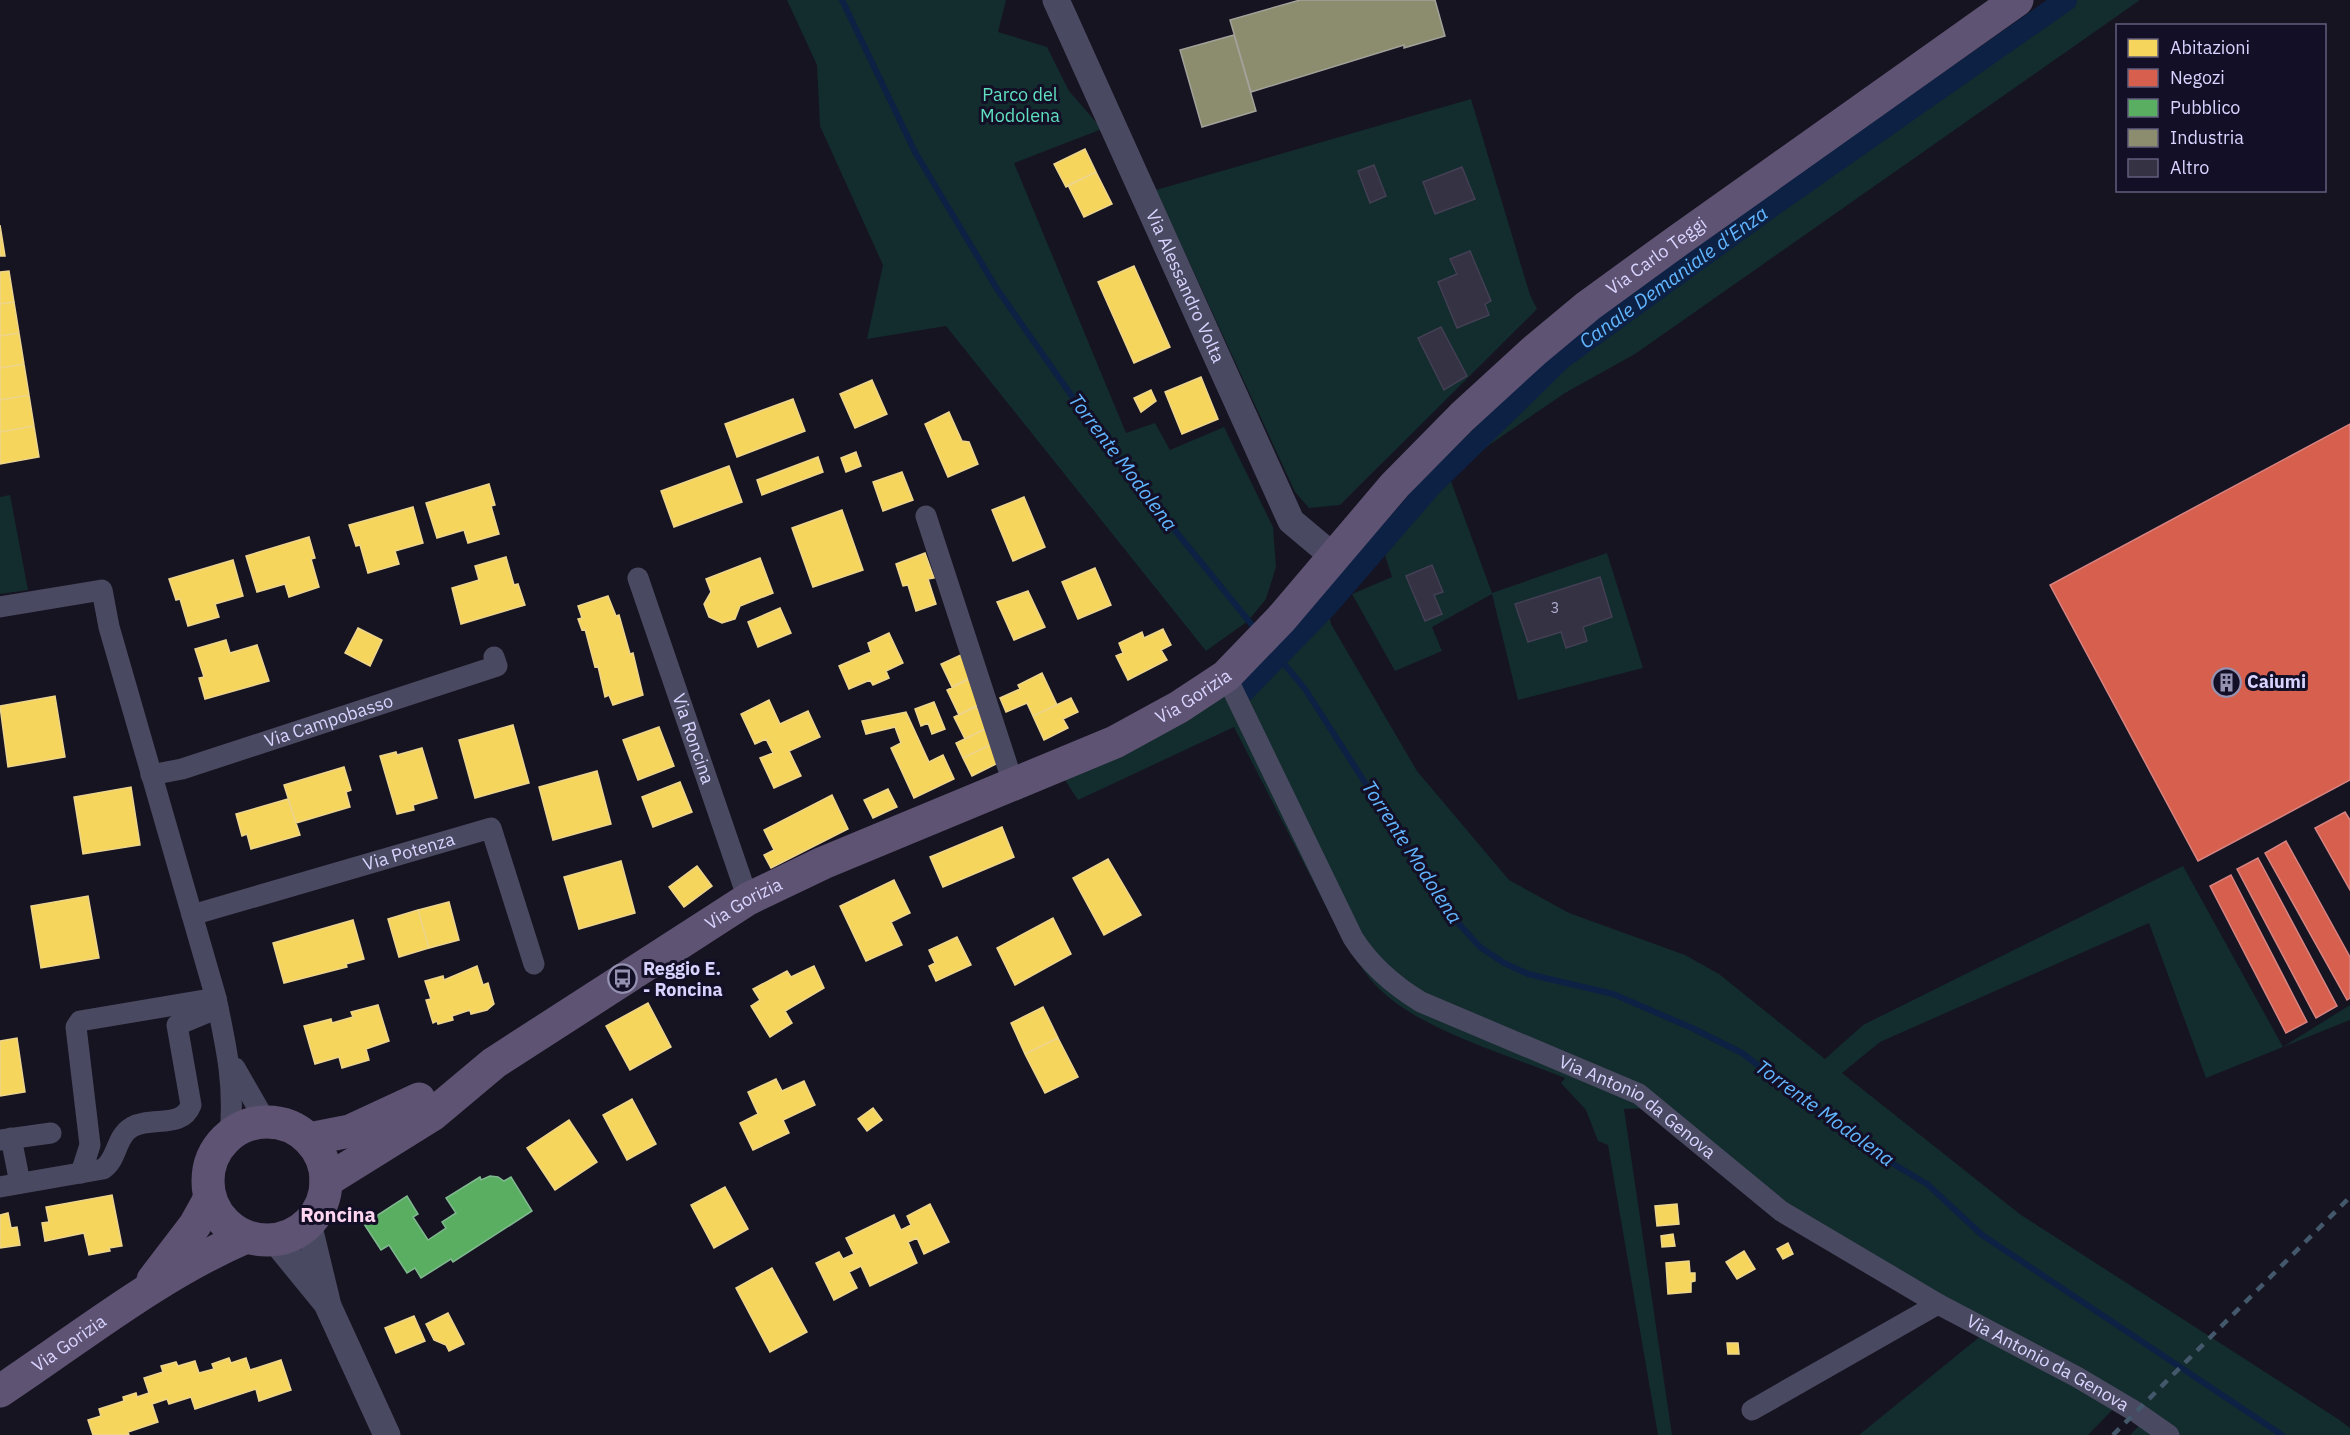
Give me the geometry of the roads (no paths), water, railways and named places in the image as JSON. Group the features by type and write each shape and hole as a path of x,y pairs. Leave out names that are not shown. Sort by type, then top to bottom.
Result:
{"main road":[{"name":"Via Carlo Teggi","path":"1334,557 1395,485 1462,417 1588,306 2018,0"},
{"name":"Via Gorizia","path":"494,1063 748,899 823,863 1115,742 1179,707 1233,670 1281,620 1334,557"},
{"path":"309,1139 350,1131 387,1116 494,1063"},
{"path":"326,1180 432,1115 494,1063"},
{"path":"267,1122 283,1124 309,1139 322,1158 326,1180 322,1203 308,1223 293,1234 261,1238 224,1222 210,1198 208,1171 215,1153 230,1134 248,1125 267,1122"},
{"path":"139,1297 195,1225 210,1198"},
{"name":"Via Gorizia","path":"0,1391 139,1297 214,1251 261,1238"}],"street":[{"name":"Via Alessandro Volta","path":"1056,0 1291,521 1334,557"},
{"path":"926,516 1013,783"},
{"name":"Via Roncina","path":"638,578 748,899"},
{"path":"0,607 102,590 109,627 217,1003 230,1059 233,1102 230,1134"},
{"name":"Via Campobasso","path":"151,776 182,769 497,666 494,657"},
{"name":"Via Antonio da Genova","path":"1233,670 1353,938 1361,951 1390,981 1421,1002 1640,1094 1781,1211 1938,1304 2077,1377 2136,1412 2169,1435"},
{"name":"Via Potenza","path":"192,915 491,828 534,964"},
{"path":"81,1173 90,1145 76,1027 80,1021 175,1015 217,1003"},
{"path":"51,1133 6,1139 10,1185 104,1169 109,1165 121,1136 132,1127 144,1122 181,1119 188,1113 191,1105 175,1015"},
{"path":"230,1059 251,1100 267,1122"},
{"path":"308,1223 328,1306 387,1435"},
{"path":"261,1238 328,1306"},
{"path":"1752,1410 1938,1304"}],"waterway":[{"name":"Torrente Modolena","path":"842,0 915,152 997,289 1111,452 1257,631"},
{"name":"Canale Demaniale d'Enza","path":"1245,690 1327,606 1430,487 1562,358 1776,203 2066,0"},
{"name":"Torrente Modolena","path":"1269,646 1305,689 1448,912 1480,947 1504,963 1528,974 1613,994 1692,1028 1742,1053 1865,1147 1927,1184 1982,1235 2282,1435"}],"railway":[{"path":"2113,1435 2350,1197"}],"place":[{"name":"Caiumi","path":"2226,682"},
{"name":"Reggio E. - Roncina","path":"622,979"}],"district":[{"name":"Roncina","path":"338,1215"}],"park label":[{"name":"Parco del Modolena","path":"1020,106"}]}
